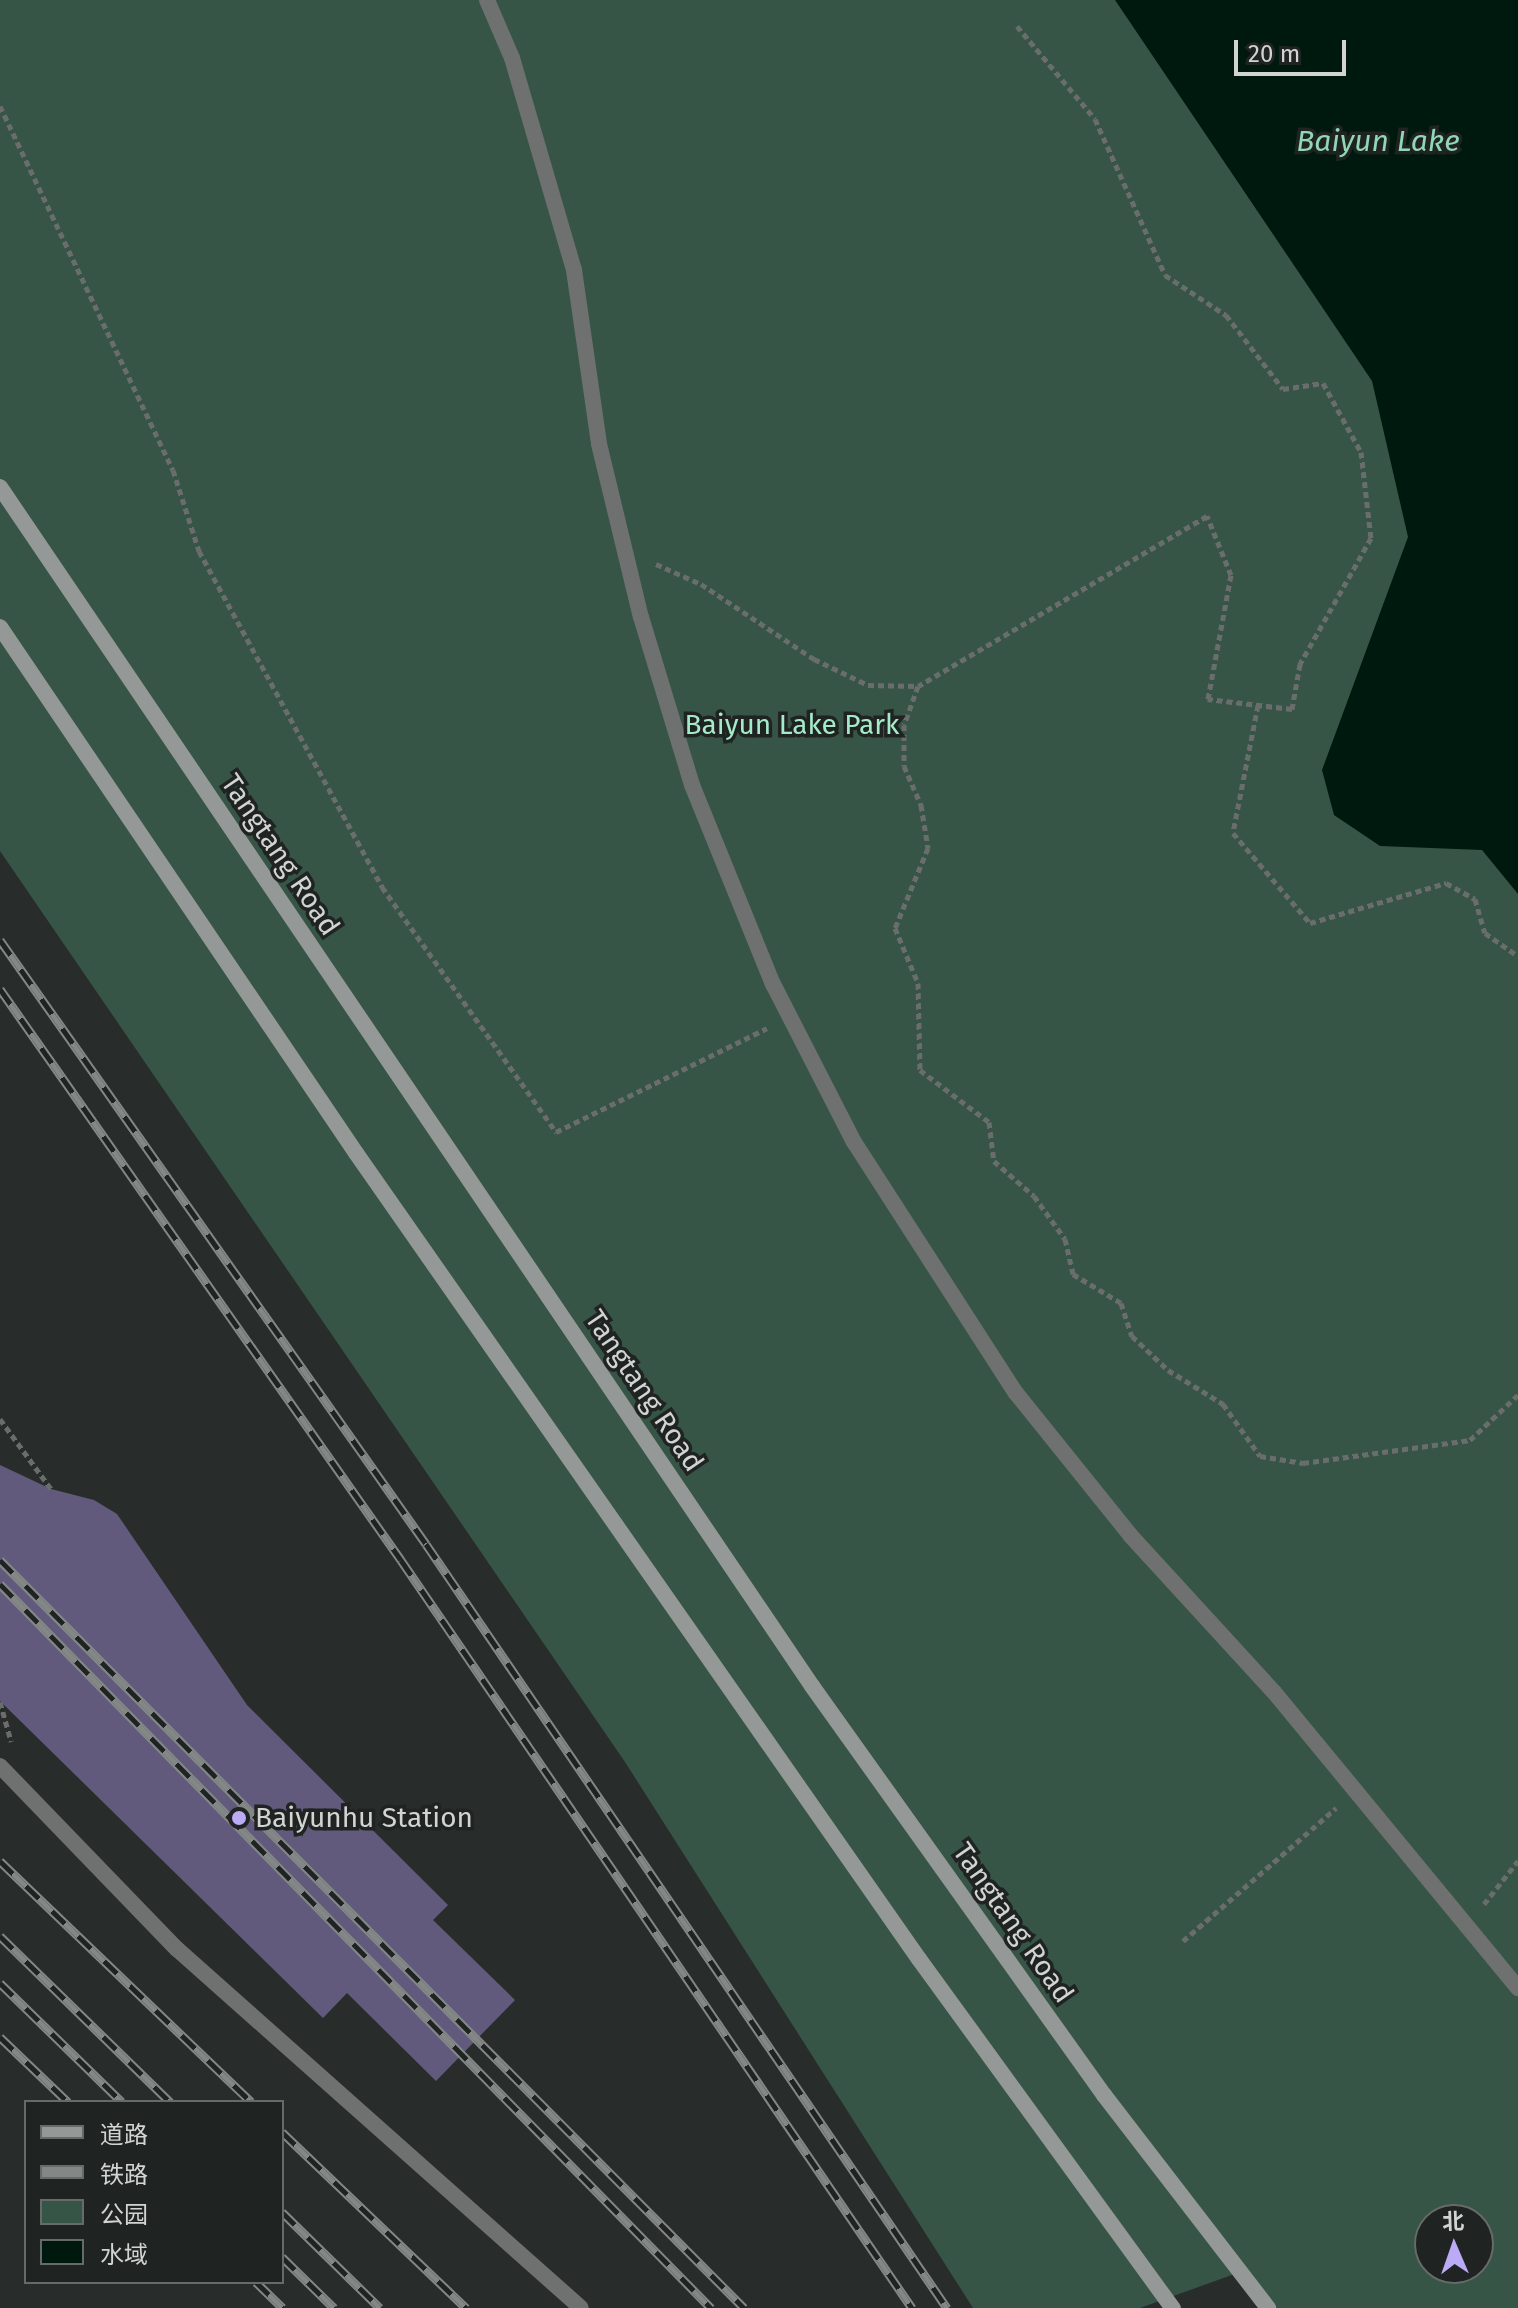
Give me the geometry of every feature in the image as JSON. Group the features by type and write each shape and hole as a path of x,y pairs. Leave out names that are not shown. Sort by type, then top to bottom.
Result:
{"street":[{"name":"Tangtang Road","path":"0,487 812,1686 1104,2095 1268,2308"},
{"path":"0,627 411,1231 919,1959 1173,2308"}],"lane":[{"path":"487,0 512,58 574,270 599,444 625,551 692,785 790,1017 854,1142 1016,1393 1130,1535 1357,1790 1469,1923 1518,1988"},
{"path":"0,1766 177,1949 581,2308"}],"path":[{"path":"625,551 701,584 814,659 868,685 918,686 1207,516 1231,575 1208,699 1292,709 1300,664 1371,538 1361,452 1323,383 1283,389 1226,315 1165,275 1095,119 1017,26"},
{"path":"0,106 173,470 199,551 382,887 556,1132 790,1017"},
{"path":"918,686 904,725 904,766 921,805 928,848 895,928 918,983 920,1070 989,1122 994,1161 1034,1196 1065,1239 1073,1274 1121,1303 1132,1336 1168,1370 1223,1404 1260,1456 1303,1463 1470,1440 1518,1395"},
{"path":"1258,705 1233,833 1310,923 1446,883 1475,899 1485,933 1518,956"},
{"path":"0,1419 51,1489"},
{"path":"1183,1941 1357,1790"},
{"path":"1469,1923 1518,1861"}],"green space":[{"name":"Baiyun Lake Park","path":"0,0 1518,0 1518,2308 1271,2308 1243,2271 1140,2308 973,2308 625,1762 0,851"}],"water":[{"name":"Baiyun Lake","path":"1115,0 1518,0 1518,894 1482,850 1380,846 1334,815 1322,770 1408,537 1372,381"}],"building":[{"name":"Baiyunhu Station","path":"0,1465 51,1489 94,1500 117,1514 247,1705 448,1905 433,1920 515,2000 436,2081 347,1993 323,2018 0,1701"}],"railway":[{"path":"0,940 426,1544 947,2308"},
{"path":"0,989 401,1560 912,2308"},
{"path":"0,1560 744,2308"},
{"path":"0,1584 711,2308"},
{"path":"0,1861 249,2100"},
{"path":"0,1936 168,2100"},
{"path":"0,1983 120,2100"},
{"path":"0,2037 66,2100"},
{"path":"284,2134 466,2308"},
{"path":"284,2214 380,2308"},
{"path":"284,2259 334,2308"},
{"path":"258,2284 283,2308"}],"place":[{"name":"Baiyunhu Station","path":"239,1818"}]}
